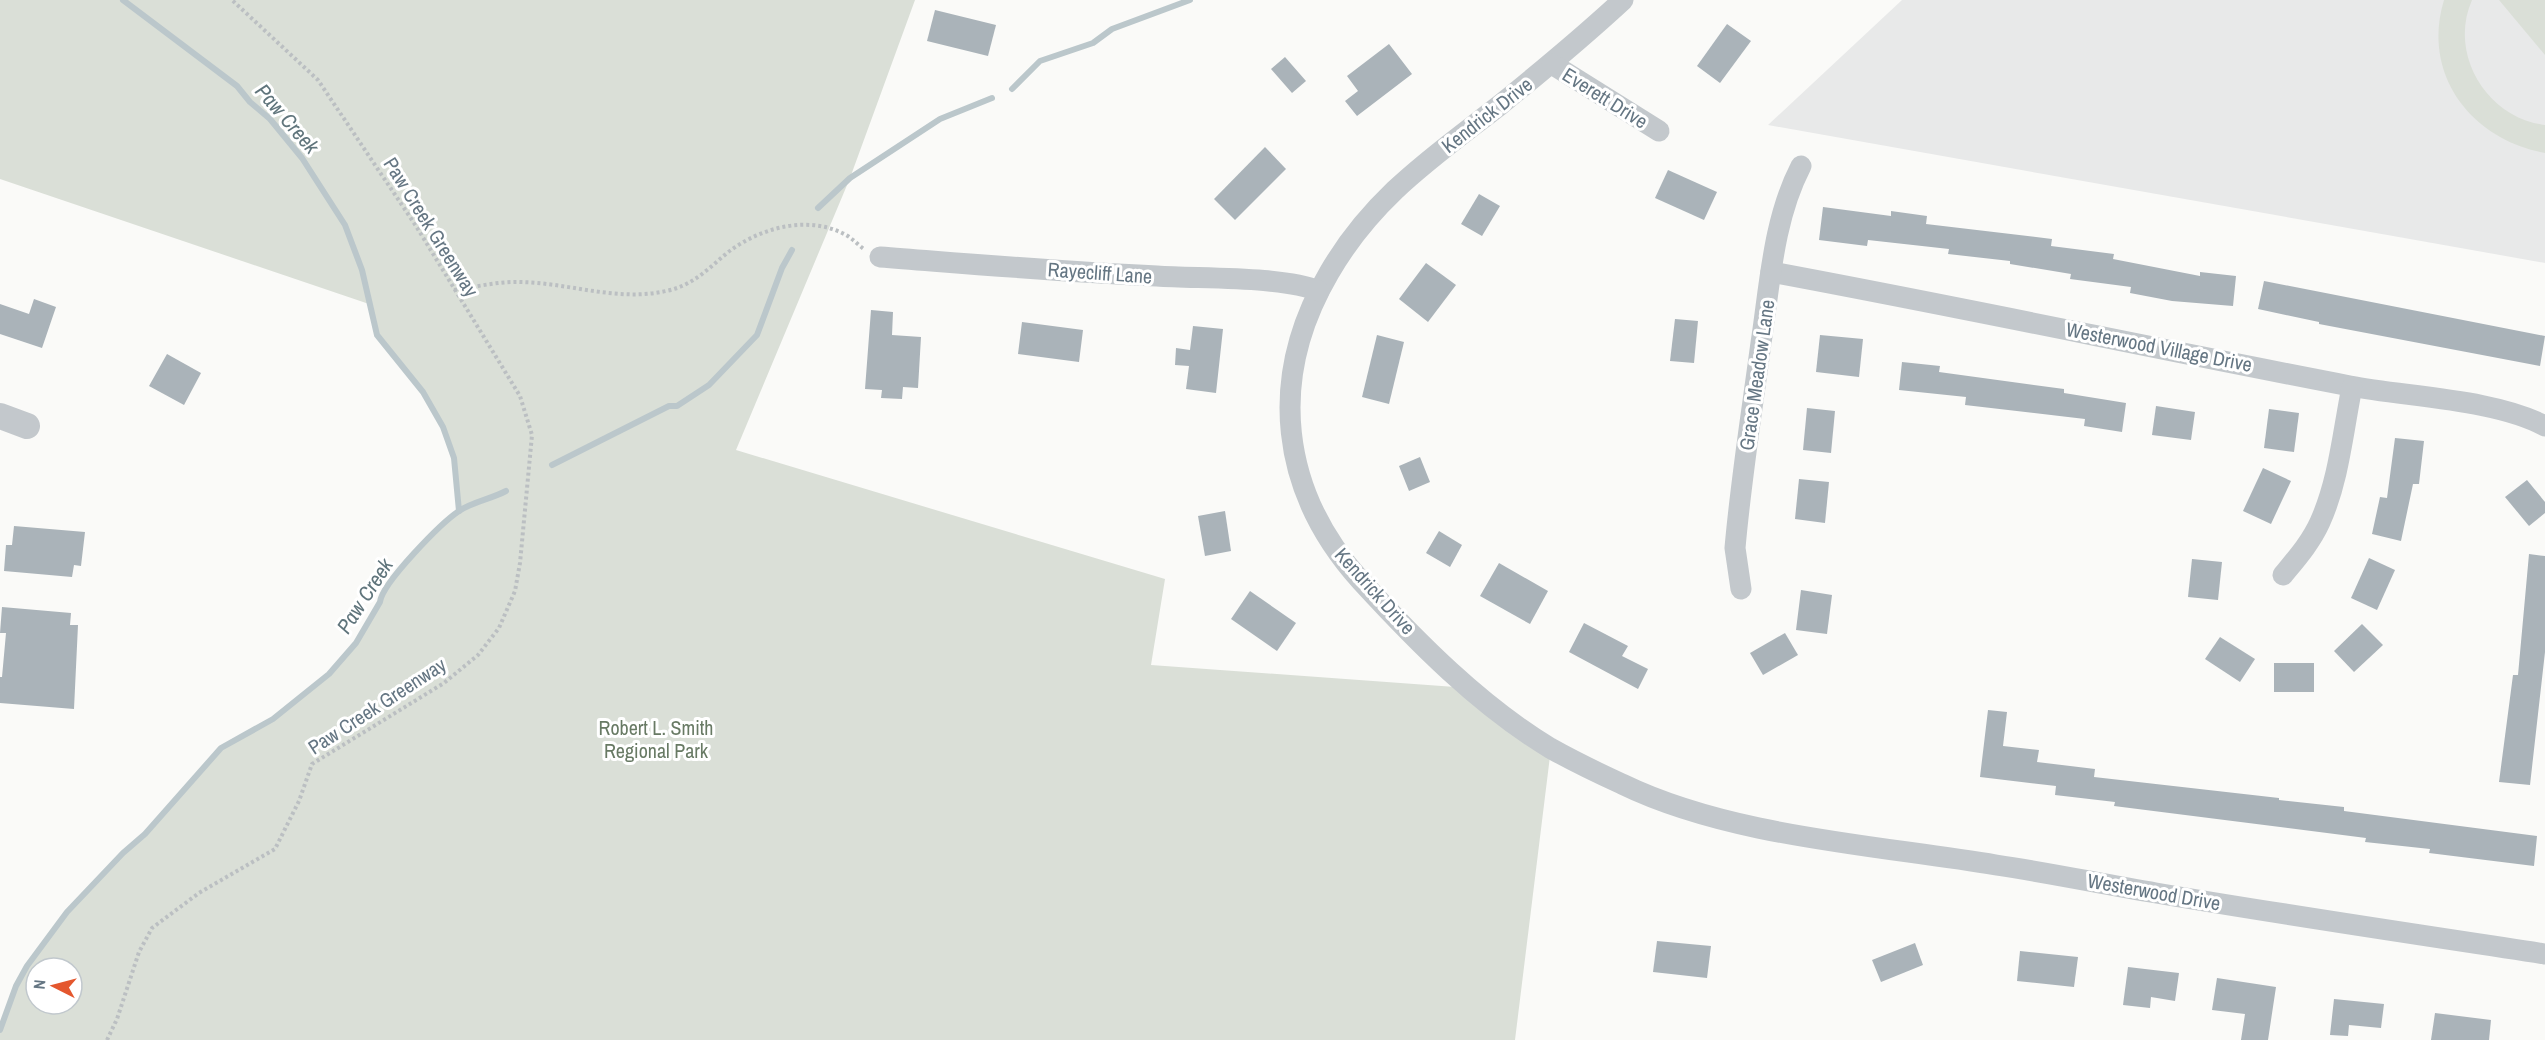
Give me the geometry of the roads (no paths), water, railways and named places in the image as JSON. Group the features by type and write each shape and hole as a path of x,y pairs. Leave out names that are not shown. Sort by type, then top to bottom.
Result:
{"street":[{"name":"Kendrick Drive","path":"1623,0 1552,64 1379,202 1356,232 1319,291 1299,345 1289,400 1293,458 1303,490 1320,525 1352,571 1387,609 1469,688 1506,717 1551,748 1627,787 1691,811 1764,827"},
{"name":"Everett Drive","path":"1552,64 1659,131"},
{"name":"Grace Meadow Lane","path":"1741,589 1737,571 1736,538 1771,272 1782,213 1789,188 1800,166"},
{"name":"Rayecliff Lane","path":"880,257 1099,273 1271,282 1309,287 1319,291"},
{"name":"Westerwood Village Drive","path":"1771,272 1995,314 2352,387 2505,411 2545,426"},
{"path":"2283,575 2304,550 2320,523 2329,499 2352,387"},
{"path":"0,416 27,426"},
{"name":"Westerwood Drive","path":"1764,827 2167,895 2545,954"}],"waterway":[{"name":"Paw Creek","path":"123,0 237,86 250,102 270,119 302,158 345,225 362,270 377,335 423,392 443,427 454,458 459,511"},
{"path":"1012,89 1040,61 1093,43 1112,29 1190,0"},
{"path":"818,208 850,178 940,119 992,98"},
{"path":"552,465 669,406 677,406 709,385 757,335 782,268 792,250"},
{"name":"Paw Creek","path":"0,1030 16,986 27,966 67,912 123,853 145,834 221,748 273,719 329,674 356,643 391,581 439,528 464,508 506,491"}],"park label":[{"name":"Robert L. Smith Regional Park","path":"656,740"}]}
